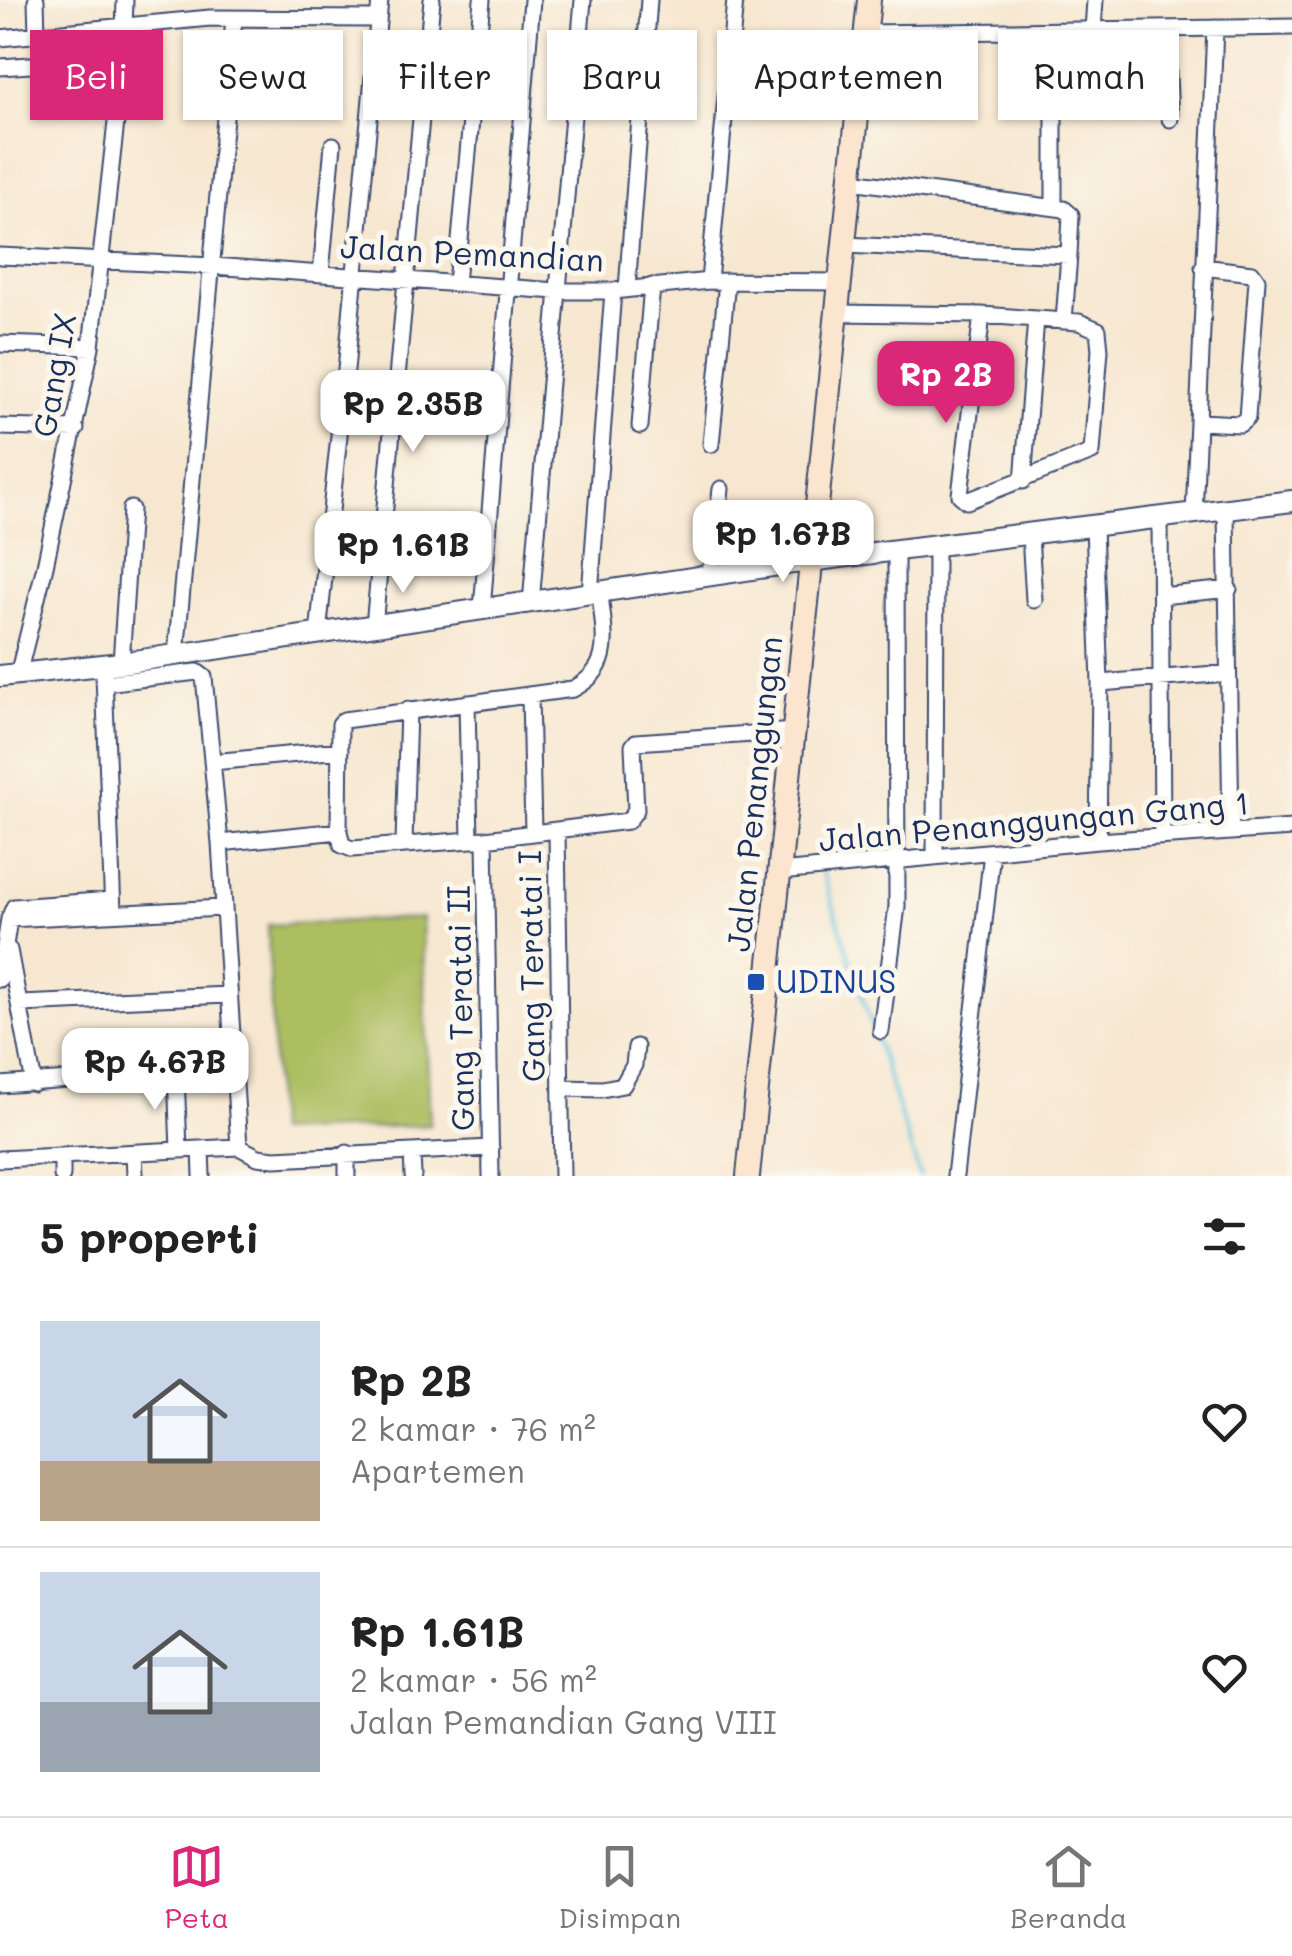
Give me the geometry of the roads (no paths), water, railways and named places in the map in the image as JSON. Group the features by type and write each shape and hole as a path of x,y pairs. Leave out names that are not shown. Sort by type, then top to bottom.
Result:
{"main road":[{"name":"Jalan Penanggungan","path":"866,30 869,0"},
{"name":"Jalan Penanggungan","path":"748,1176 857,120"}],"street":[{"path":"36,0 36,30"},
{"name":"Gang IX","path":"124,28 125,0"},
{"path":"318,634 380,0"},
{"path":"374,626 432,0"},
{"path":"456,284 482,0"},
{"path":"482,609 532,0"},
{"path":"531,603 582,0"},
{"path":"557,831 352,849 341,842 339,831 340,724 346,718 573,689 596,674 604,646 595,593 649,0"},
{"path":"709,281 735,0"},
{"path":"1093,30 1096,0"},
{"path":"176,655 234,19"},
{"path":"95,30 143,22 378,19"},
{"path":"1194,514 1215,28"},
{"path":"1130,30 1292,28"},
{"path":"0,38 30,35"},
{"path":"0,66 30,64"},
{"name":"Gang IX","path":"9,676 76,429 90,347 116,120"},
{"path":"1054,120 1054,207"},
{"path":"321,273 333,145"},
{"path":"851,181 1070,212 1064,321"},
{"path":"844,245 1070,254"},
{"name":"Jalan Pemandian","path":"0,256 213,266 558,292 709,281 840,282"},
{"path":"1200,422 1240,424 1247,418 1257,280 1252,272 1203,267"},
{"path":"710,444 726,281"},
{"path":"640,426 652,286"},
{"path":"837,312 982,315 1064,321 1094,326 1099,333 1094,448 1090,454 968,501 960,495 982,315"},
{"path":"1023,481 1036,319"},
{"path":"0,344 90,347"},
{"path":"0,428 76,429"},
{"path":"710,576 721,489"},
{"path":"109,671 176,655 812,561 1292,501"},
{"path":"113,907 109,671 131,509"},
{"path":"1226,511 1232,831"},
{"path":"1160,519 1162,836"},
{"path":"1094,528 1100,683 1098,841"},
{"path":"1030,536 1034,600"},
{"path":"936,547 936,857"},
{"path":"881,1031 896,921 898,861 896,552"},
{"path":"1161,596 1229,589"},
{"path":"9,676 109,671 203,674 220,842 240,1146"},
{"path":"1100,683 1228,673"},
{"path":"530,695 534,833"},
{"name":"Gang Teratai II","path":"466,703 478,839 492,1176"},
{"path":"404,844 408,710"},
{"name":"Gang Teratai I","path":"562,1176 557,831 632,819 636,810 636,742 795,731"},
{"path":"212,762 340,750"},
{"name":"Jalan Penanggungan Gang 1","path":"780,872 1098,841 1292,828"},
{"path":"220,842 339,831"},
{"path":"955,1176 992,852"},
{"path":"0,979 9,919 19,905 222,908"},
{"path":"6,936 34,1084"},
{"path":"21,1004 228,995"},
{"path":"562,1088 602,1090 623,1084 634,1065 636,1046"},
{"path":"0,1084 234,1068"},
{"path":"176,1074 179,1150"},
{"path":"0,1159 240,1146 276,1168 347,1153 491,1148"},
{"path":"201,1149 202,1176"},
{"path":"134,1152 135,1176"},
{"path":"412,1152 413,1176"},
{"path":"347,1153 347,1176"},
{"path":"62,1156 62,1176"}],"waterway":[{"path":"822,871 920,1176"}],"place":[{"name":"UDINUS","path":"756,982"}]}
